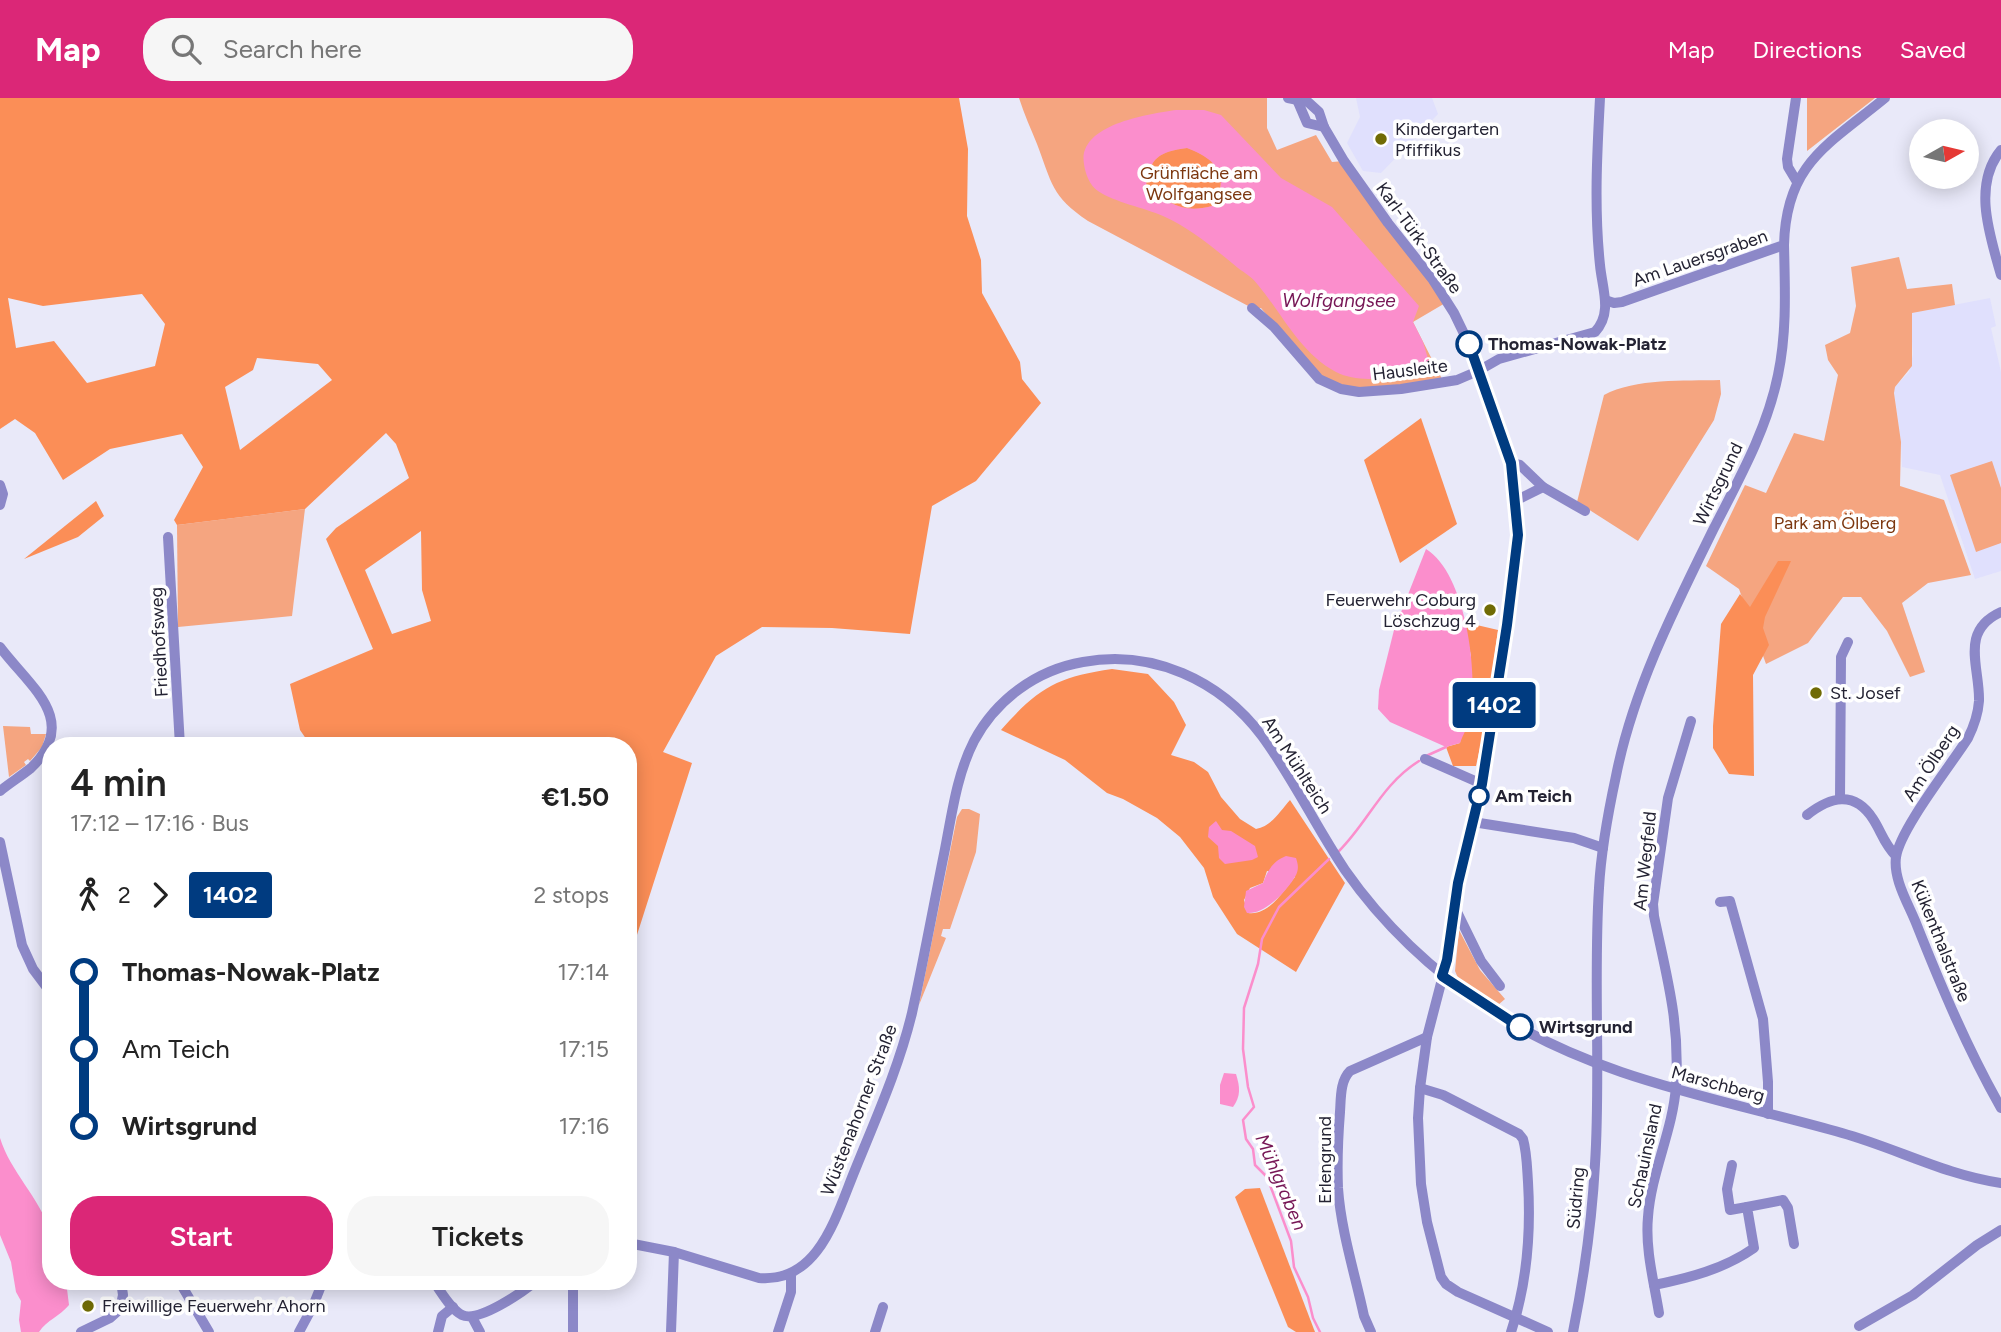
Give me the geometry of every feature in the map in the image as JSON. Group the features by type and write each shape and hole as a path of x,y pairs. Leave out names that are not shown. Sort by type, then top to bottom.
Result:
{"street":[{"path":"1600,98 1595,194 1605,300"},
{"path":"1796,98 1787,159 1788,167 1797,182"},
{"name":"Am Lauersgraben","path":"1605,300 1622,302 1784,245 1788,208 1797,182 1819,150 1885,98"},
{"name":"Karl-Türk-Straße","path":"1293,100 1307,123 1324,127"},
{"name":"Karl-Türk-Straße","path":"1293,100 1314,106 1319,112 1324,127 1344,161 1447,302 1468,342 1511,463 1517,500 1518,547 1482,784 1460,873 1447,960 1427,1037 1418,1118 1421,1184 1437,1268 1447,1284 1458,1292 1548,1332"},
{"path":"2001,150 1991,165 1985,194 2001,275"},
{"name":"Wirtsgrund","path":"1597,1065 1599,887 1616,775 1626,733 1656,650 1739,480 1770,405 1783,344 1784,245"},
{"name":"Hausleite","path":"1252,308 1274,327 1319,379 1341,389 1359,392 1401,390 1457,380 1499,359 1595,332 1604,318 1605,300"},
{"path":"1511,463 1520,465 1543,487 1585,511"},
{"path":"0,485 3,500 0,505"},
{"path":"1517,500 1543,487"},
{"name":"Friedhofsweg","path":"168,537 173,584 180,737"},
{"name":"Am Ölberg","path":"1896,856 1903,837 1968,738 1976,720 1979,691 1974,646 1982,627 2001,612"},
{"path":"1807,815 1822,804 1840,799 1841,657 1848,642"},
{"path":"0,647 47,705 52,722 50,737"},
{"name":"Am Mühlteich","path":"1034,679 1064,666 1095,660 1120,659 1163,665 1189,675 1217,691 1243,714 1263,737 1345,869 1363,893 1418,954 1442,976"},
{"name":"Wüstenahorner Straße","path":"791,1275 804,1266 816,1252 832,1224 904,1044 958,789 971,746 981,728 1006,699 1034,679"},
{"name":"Am Wegfeld","path":"1676,1090 1676,1024 1653,904 1668,798 1691,721"},
{"path":"0,791 42,755"},
{"path":"1425,758 1482,784"},
{"name":"Kükenthalstraße","path":"1840,799 1853,801 1865,809 1874,820 1887,847 1896,856 1899,880 1933,967 1971,1053 2001,1108"},
{"path":"1473,822 1574,838 1603,848"},
{"path":"0,842 22,945 42,981"},
{"path":"1720,902 1730,901 1763,1019 1769,1082 1768,1114"},
{"path":"1455,907 1480,961 1500,986"},
{"name":"Marschberg","path":"1442,976 1521,1028 1597,1065 1676,1090 1877,1144 1940,1169 2001,1183"},
{"name":"Erlengrund","path":"1371,1332 1364,1316 1340,1200 1338,1138 1342,1091 1345,1076 1350,1071 1427,1037"},
{"name":"Südring","path":"1573,1332 1589,1240 1594,1177 1597,1065"},
{"path":"1420,1088 1443,1095 1519,1134 1523,1139 1530,1214 1529,1239 1511,1332"},
{"name":"Schauinsland","path":"1659,1313 1647,1242 1648,1216 1676,1090"},
{"path":"1732,1165 1727,1189 1730,1210 1783,1200 1788,1208 1794,1244"},
{"path":"1654,1285 1706,1272 1754,1248 1746,1207"},
{"path":"1859,1326 1913,1295 1977,1245 2001,1230"},
{"path":"637,1245 674,1252 758,1278 772,1279 791,1275 792,1292 778,1332"},
{"path":"671,1332 674,1252"},
{"path":"81,1332 110,1318 120,1309 122,1290"},
{"path":"184,1290 209,1332"},
{"path":"299,1332 319,1290"},
{"path":"440,1290 462,1315 472,1317 507,1301 523,1290"},
{"path":"573,1290 573,1332"},
{"path":"438,1332 442,1316 453,1307"},
{"path":"875,1332 883,1307"},
{"path":"472,1317 480,1332"}],"shaded area":[{"name":"Kindergarten Pfiffikus","path":"1356,98 1432,98 1438,114 1381,173 1363,171 1347,143 1360,117"},
{"path":"1990,298 1996,326 1991,328 2001,372 2001,571 1975,579 1940,475 1902,467 1894,392 1895,387 1909,372 1913,354 1912,313"}],"green space":[{"path":"0,98 959,98 968,149 967,216 981,260 982,293 1020,362 1022,379 1041,403 976,481 932,506 910,634 832,628 762,627 716,656 663,752 692,763 637,935 637,737 305,737 300,730 290,684 373,649 326,539 336,528 409,478 396,444 386,433 305,509 177,525 174,520 203,467 182,434 110,449 63,480 35,433 15,419 0,429","holes":["142,294 165,324 155,366 87,383 54,341 16,348 8,298 43,306","257,358 318,364 332,380 240,450 225,387 253,370","421,531 422,590 431,621 392,634 365,570"]},
{"name":"Grünfläche am Wolfgangsee","path":"1019,98 1267,98 1267,128 1277,150 1316,135 1332,162 1344,161 1447,302 1413,322 1442,379 1365,390 1347,388 1316,374 1261,308 1252,308 1088,221 1067,204 1054,188"},
{"path":"1807,98 1875,98 1807,151"},
{"path":"1187,148 1206,157 1218,170 1220,185 1212,206 1184,208 1146,186 1153,162 1163,154"},
{"name":"Park am Ölberg","path":"1899,257 1907,289 1952,284 1955,305 1912,313 1912,366 1895,387 1894,393 1901,442 1900,486 1944,500 1971,575 1928,583 1902,603 1925,672 1910,677 1887,631 1861,597 1843,597 1808,643 1766,664 1739,589 1706,566 1745,485 1766,493 1794,433 1824,441 1838,375 1828,360 1825,345 1850,333 1856,306 1851,267"},
{"path":"1720,380 1721,394 1714,420 1638,541 1577,502 1604,395 1645,383"},
{"path":"1421,418 1457,524 1400,563 1364,460"},
{"path":"1992,461 2001,488 2001,543 1976,552 1950,475"},
{"path":"96,501 104,516 78,537 24,559"},
{"path":"305,509 292,616 178,627 177,525"},
{"path":"1778,561 1791,561 1765,617 1763,628 1769,645 1753,675 1754,776 1729,774 1713,748 1721,624 1740,594 1750,607"},
{"path":"1464,622 1498,630 1485,725 1476,766 1453,766 1446,747 1460,743 1471,656"},
{"path":"1112,669 1148,674 1174,702 1186,725 1171,755 1194,762 1208,772 1221,797 1240,819 1256,829 1262,827 1275,818 1290,800 1345,883 1296,972 1237,934 1213,897 1204,868 1180,837 1157,818 1107,793 1065,760 1001,730 1038,694 1062,681","holes":["1267,871 1295,877 1269,907 1263,911 1248,913 1244,900 1250,888 1263,883"]},
{"path":"3,726 30,727 31,734 46,734 42,737 42,747 30,761 28,759 24,762 26,765 9,777"},
{"path":"962,809 980,814 976,852 950,929 943,929 941,936 946,938 919,1005 957,817"},
{"path":"1459,930 1480,970 1505,999 1498,1005 1458,978 1455,971"},
{"path":"1260,1188 1315,1332 1296,1332 1288,1327 1235,1197 1245,1189"}],"water":[{"name":"Wolfgangsee","path":"1176,110 1204,110 1221,115 1281,178 1332,207 1419,306 1413,322 1429,362 1408,372 1384,378 1359,378 1336,372 1312,355 1302,344 1254,280 1211,246 1173,221 1095,189 1088,179 1084,164 1085,150 1092,139 1103,130 1134,118","holes":["1187,148 1213,163 1221,177 1221,186 1212,206 1184,208 1146,186 1153,162 1163,154"]},
{"path":"1426,549 1440,561 1451,579 1460,602 1471,652 1473,676 1470,717 1460,743 1446,747 1390,722 1378,709 1379,690 1394,630"},
{"path":"1216,821 1222,830 1231,831 1255,846 1258,857 1225,864 1219,858 1218,846 1208,837 1209,827"},
{"path":"1286,856 1296,858 1297,862 1298,871 1292,881 1268,906 1254,913 1247,913 1244,907 1246,891 1263,883 1272,866"},
{"path":"1224,1073 1236,1074 1239,1095 1233,1107 1220,1104 1220,1085"},
{"path":"0,1138 10,1162 42,1213 42,1290 67,1290 69,1305 39,1332 21,1332 21,1301 16,1292 11,1262 0,1235"}],"waterway":[{"name":"Mühlgraben","path":"1426,756 1446,747"},
{"name":"Mühlgraben","path":"1339,851 1385,792 1419,761"},
{"name":"Mühlgraben","path":"1320,1332 1294,1267 1291,1241 1267,1177 1255,1165 1253,1149 1246,1139 1243,1120 1254,1107 1248,1087 1243,1049 1244,1008 1258,964 1262,939 1279,907 1329,859"}],"bus line":[{"name":"1402","path":"1469,344 1511,463 1517,500 1518,547 1482,784 1464,854 1442,976 1520,1027"}],"place":[{"name":"Kindergarten Pfiffikus","path":"1381,139"},
{"name":"Thomas-Nowak-Platz","path":"1469,344"},
{"name":"Feuerwehr Coburg Löschzug 4","path":"1490,610"},
{"name":"St. Josef","path":"1816,693"},
{"name":"Am Teich","path":"1479,796"},
{"name":"Wirtsgrund","path":"1520,1027"},
{"name":"Freiwillige Feuerwehr Ahorn","path":"88,1306"}]}
